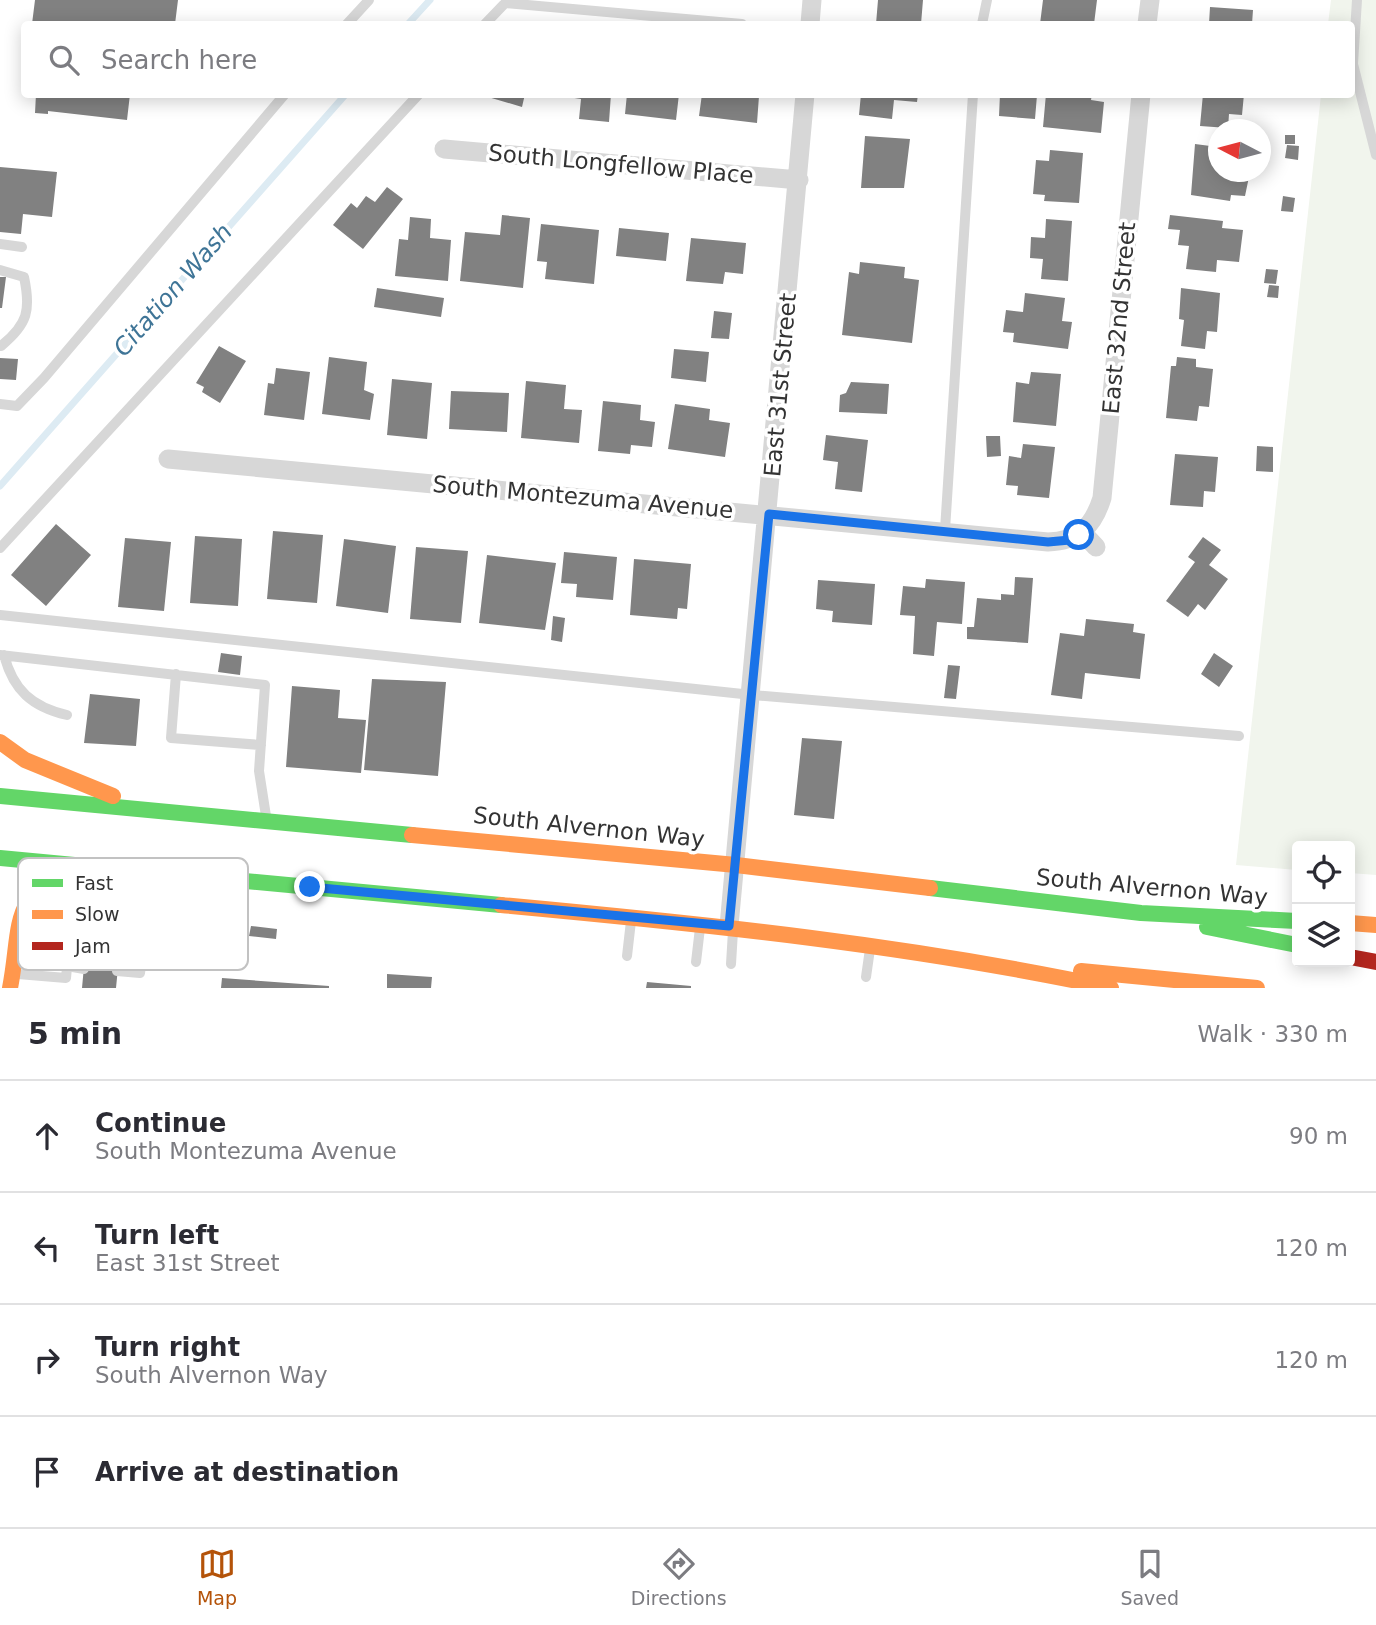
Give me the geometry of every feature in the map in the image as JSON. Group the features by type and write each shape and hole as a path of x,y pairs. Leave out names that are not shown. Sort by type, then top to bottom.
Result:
{"main road":[{"path":"0,742 25,760 144,808"},
{"name":"South Alvernon Way","path":"0,796 736,865 1141,914 1292,921"},
{"path":"0,858 18,860"},
{"path":"248,881 731,926 998,964 1257,988"},
{"path":"1141,914 1292,944"},
{"path":"1355,923 1376,925"},
{"path":"12,981 18,930"},
{"path":"1355,958 1376,962"},
{"path":"998,964 1111,988"}],"street":[{"path":"810,21 812,0"},
{"path":"1147,21 1150,0"},
{"name":"East 31st Street","path":"731,926 805,98"},
{"name":"East 32nd Street","path":"1081,534 1097,513 1104,482 1141,98"},
{"name":"South Longfellow Place","path":"444,149 799,180"},
{"name":"South Montezuma Avenue","path":"168,459 945,530 1048,542 1070,540 1081,534"},
{"path":"1081,534 1096,547"}],"lane":[{"path":"350,21 369,0"},
{"path":"983,21 987,0"},
{"path":"1355,32 1357,0"},
{"path":"488,21 507,1 711,21"},
{"path":"1355,72 1376,155"},
{"path":"0,404 17,406 44,378 282,98"},
{"path":"0,548 415,98"},
{"path":"945,530 973,98"},
{"path":"0,244 22,247"},
{"path":"0,271 24,277 28,298 27,316 14,335 1,346"},
{"path":"0,615 752,695 1239,736"},
{"path":"67,715 45,710 25,698 8,671 2,655 265,685 259,771 266,819"},
{"path":"176,674 171,738 261,745"},
{"path":"627,956 631,917"},
{"path":"696,962 700,923"},
{"path":"731,926 731,964"},
{"path":"866,977 870,946"},
{"path":"12,981 66,978 67,970"},
{"path":"117,971 141,973 141,970"}],"shaded area":[{"path":"1331,0 1376,0 1376,875 1355,873 1355,841 1292,841 1292,870 1236,865 1321,98 1355,98 1355,21 1328,21"}],"building":[{"path":"35,0 178,0 175,21 32,21"},
{"path":"878,0 923,0 921,21 876,21"},
{"path":"1043,0 1097,0 1094,21 1040,21"},
{"path":"1210,7 1253,10 1252,21 1209,21"},
{"path":"36,98 130,98 127,120 48,111 48,114 35,113"},
{"path":"492,98 524,98 522,107"},
{"path":"574,98 611,98 609,122 579,119 581,99"},
{"path":"627,98 679,98 676,120 625,114"},
{"path":"701,98 759,98 757,123 699,116"},
{"path":"861,98 918,98 917,102 894,100 892,119 859,115"},
{"path":"1000,98 1037,98 1035,119 999,116"},
{"path":"1046,98 1091,98 1104,102 1101,133 1043,127"},
{"path":"1203,98 1244,98 1242,115 1229,114 1229,119 1208,119 1208,127 1200,126"},
{"path":"1285,135 1295,135 1295,144 1285,144"},
{"path":"865,136 910,139 904,188 861,188"},
{"path":"1195,144 1208,146 1208,182 1248,182 1245,196 1231,195 1230,201 1191,195"},
{"path":"1287,145 1299,146 1298,160 1285,158"},
{"path":"1050,150 1083,153 1079,203 1044,201 1045,195 1033,194 1036,160 1049,161"},
{"path":"0,167 57,172 52,217 23,214 21,234 0,232"},
{"path":"387,187 403,199 363,249 333,225 351,203 357,208 366,196 375,202"},
{"path":"1283,196 1295,198 1293,212 1281,211"},
{"path":"502,215 530,218 523,288 460,281 465,232 500,235"},
{"path":"1170,215 1223,221 1222,228 1243,230 1239,262 1217,260 1216,272 1186,269 1189,246 1178,245 1180,230 1168,229"},
{"path":"410,217 431,219 430,238 451,240 448,281 395,276 399,239 408,240"},
{"path":"1046,219 1072,221 1068,281 1041,279 1043,259 1030,258 1031,237 1045,238"},
{"path":"541,224 599,230 594,284 545,279 547,262 537,261"},
{"path":"619,228 669,233 666,261 616,256"},
{"path":"691,238 746,243 743,274 725,272 723,284 686,281"},
{"path":"860,262 905,267 904,278 919,280 912,343 842,335 849,272 859,274"},
{"path":"1266,269 1278,270 1276,284 1264,283"},
{"path":"0,277 6,277 2,308 0,308"},
{"path":"1269,285 1279,286 1278,298 1267,297"},
{"path":"377,288 444,298 441,317 374,307"},
{"path":"1181,288 1220,293 1217,332 1207,331 1205,349 1181,346 1184,320 1179,319"},
{"path":"1025,293 1065,298 1062,321 1072,322 1068,349 1013,342 1014,333 1003,332 1006,310 1023,312"},
{"path":"714,311 732,313 729,339 711,338"},
{"path":"219,346 246,361 220,403 202,392 204,387 196,383"},
{"path":"674,349 709,352 706,382 671,378"},
{"path":"329,357 367,362 364,390 374,394 370,420 322,414"},
{"path":"1177,357 1196,359 1196,367 1213,369 1209,407 1199,406 1197,421 1166,418 1171,366 1176,366"},
{"path":"0,358 18,359 16,380 0,379"},
{"path":"276,368 310,372 304,420 264,415 268,383 274,384"},
{"path":"1031,372 1061,374 1056,426 1013,422 1016,382 1029,384"},
{"path":"392,379 432,383 427,439 387,435"},
{"path":"526,381 566,385 564,409 582,410 579,443 521,438"},
{"path":"851,382 889,384 887,414 839,412 840,395 846,393"},
{"path":"451,391 509,393 507,432 449,429"},
{"path":"603,401 641,405 640,420 655,422 652,447 631,445 630,454 598,451"},
{"path":"675,404 710,409 709,420 730,423 725,457 668,449"},
{"path":"826,435 868,440 862,492 835,489 838,462 823,460"},
{"path":"986,436 1000,436 1001,456 987,457"},
{"path":"1023,444 1055,447 1049,498 1017,495 1018,486 1006,485 1009,456 1021,458"},
{"path":"1257,446 1273,447 1273,472 1256,471"},
{"path":"1175,454 1218,457 1215,492 1204,491 1203,507 1170,505"},
{"path":"56,524 91,555 46,606 11,575"},
{"path":"273,531 323,535 317,603 267,599"},
{"path":"195,536 242,539 238,606 190,603"},
{"path":"1203,537 1221,550 1209,565 1228,579 1205,610 1198,604 1188,617 1166,601 1195,562 1188,557"},
{"path":"125,538 171,542 164,611 118,607"},
{"path":"344,539 396,546 388,613 336,606"},
{"path":"416,547 468,551 461,623 410,619"},
{"path":"564,552 617,557 613,600 576,597 577,584 561,583"},
{"path":"487,555 556,563 545,630 479,623"},
{"path":"634,559 691,564 687,609 678,608 677,619 630,615"},
{"path":"1015,577 1033,578 1028,643 967,639 967,627 974,627 977,598 1001,600 1001,594 1014,595"},
{"path":"926,579 965,582 962,624 937,622 934,656 913,654 915,616 900,615 903,586 925,588"},
{"path":"818,580 875,584 872,625 832,622 833,611 816,609"},
{"path":"553,616 565,618 562,642 551,640"},
{"path":"1086,619 1134,624 1133,632 1145,634 1140,679 1085,673 1082,699 1051,695 1060,633 1084,636"},
{"path":"221,653 242,656 240,675 218,672"},
{"path":"1214,653 1233,666 1219,687 1201,674"},
{"path":"948,665 960,666 956,699 944,698"},
{"path":"372,679 446,682 438,776 364,770"},
{"path":"292,686 340,690 338,718 366,720 361,773 286,767"},
{"path":"90,694 140,699 136,746 84,743"},
{"path":"802,738 842,741 834,819 794,815"},
{"path":"251,926 277,929 276,939 249,936"},
{"path":"84,970 118,970 116,988 82,988"},
{"path":"387,974 432,977 431,988 387,988"},
{"path":"222,978 329,986 329,988 221,988"},
{"path":"647,982 691,986 691,988 646,988"}],"waterway":[{"name":"Citation Wash","path":"411,21 430,0"},
{"name":"Citation Wash","path":"0,486 342,98"}],"traffic: fast":[{"path":"0,796 412,835"},
{"path":"0,858 18,860"},
{"path":"248,881 501,905"},
{"path":"930,888 1141,913 1292,921"},
{"path":"1207,927 1292,944"}],"traffic: slow":[{"path":"0,742 25,760 113,796"},
{"path":"412,835 736,865 930,888"},
{"path":"501,905 808,937 960,960 1111,988"},
{"path":"1355,923 1376,925"},
{"path":"10,988 18,929"},
{"path":"1081,971 1257,988"}],"traffic: jam":[{"path":"1355,958 1376,962"}],"route":[{"path":"310,887 729,926 769,514 1048,542 1062,542 1079,535"}]}
